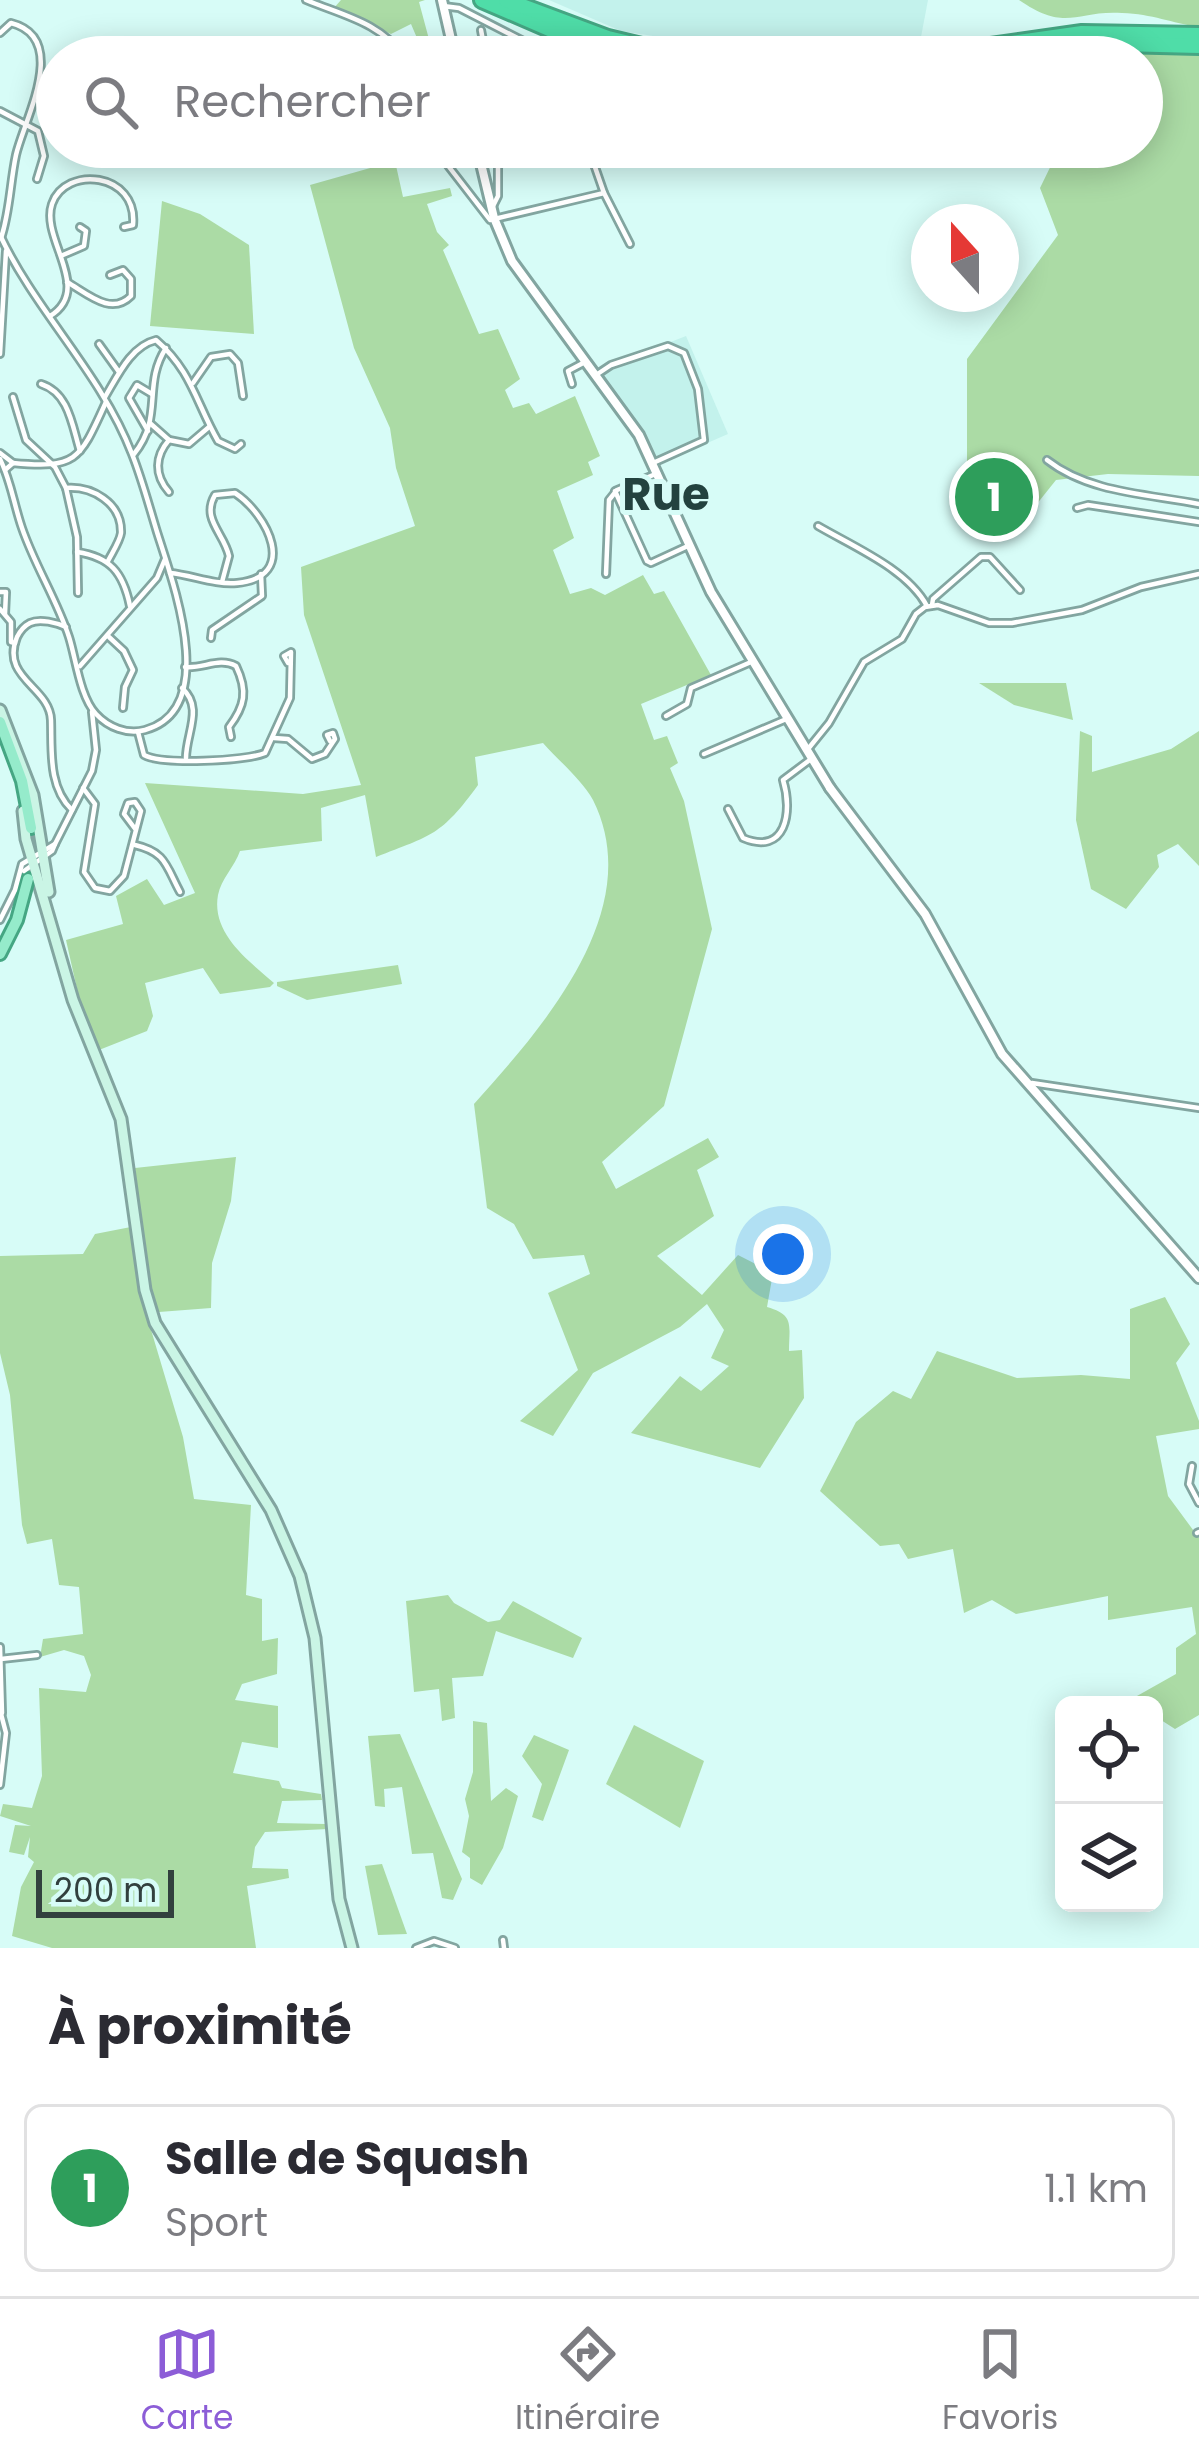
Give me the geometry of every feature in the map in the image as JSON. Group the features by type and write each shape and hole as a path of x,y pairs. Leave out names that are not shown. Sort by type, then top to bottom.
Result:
{"highway":[{"path":"482,0 567,36"},
{"path":"506,0 603,36"},
{"path":"1061,36 1199,35"},
{"path":"1163,45 1199,46"}],"main road":[{"path":"0,710 29,782 32,865 17,920 0,954"},
{"path":"0,722 22,781 32,865 77,1011 124,1132 151,1310 284,1537 314,1628 340,1907 350,1943"},
{"path":"0,734 22,799 28,834"}],"street":[{"path":"306,0 385,36"},
{"path":"443,3 512,36"},
{"path":"443,3 450,36"},
{"path":"0,32 11,23 20,25 36,46"},
{"path":"481,30 482,36"},
{"path":"0,354 1,236 14,165 36,100"},
{"path":"0,111 36,130"},
{"path":"37,179 40,168"},
{"path":"452,168 484,215 604,194"},
{"path":"481,168 512,261 639,435 690,545 765,686 830,788 925,914 992,1040 1199,1278"},
{"path":"493,214 498,168"},
{"path":"595,168 630,244"},
{"path":"50,316 60,310 67,282 50,215 52,200 74,182 108,182 129,196 133,225 124,226"},
{"path":"63,255 84,246 86,231 80,227"},
{"path":"3,251 115,415 133,454 184,621 182,688 166,719 138,732 108,725 92,710"},
{"path":"67,282 111,306 120,305 131,296 130,279 123,269 110,275"},
{"path":"0,456 13,463 55,467 80,451 119,372 148,340 166,348 193,383 209,427 225,447 236,449 241,444"},
{"path":"99,344 119,372"},
{"path":"596,375 610,365 668,346 684,353 698,389 704,440 653,463"},
{"path":"133,454 149,428 154,375 166,348"},
{"path":"193,383 211,357 230,354 238,363 243,396"},
{"path":"572,384 568,371 585,362"},
{"path":"40,384 54,388 62,397 80,451"},
{"path":"152,394 137,385 129,398 149,428 169,440 189,444 209,427"},
{"path":"13,397 26,440 55,467 66,488 78,593"},
{"path":"100,415 115,415"},
{"path":"169,440 158,463 159,476 170,492"},
{"path":"0,456 22,530 79,666 96,734 92,771 52,851 32,865 0,920"},
{"path":"1047,460 1064,473 1102,486 1199,504"},
{"path":"5,470 13,463"},
{"path":"606,574 605,518 615,491 658,473"},
{"path":"66,488 91,490 106,498 116,514 121,533 108,561"},
{"path":"615,491 646,561 690,545"},
{"path":"157,578 170,574 222,582 241,583 262,574 272,562 270,536 247,501 224,492 214,495 209,513 229,556 222,582"},
{"path":"1077,508 1088,505 1199,522"},
{"path":"818,526 884,565 929,606 982,622 1012,623 1082,610 1141,587 1199,574"},
{"path":"76,552 108,561 122,580 130,608"},
{"path":"728,809 743,838 760,844 774,841 789,801 783,780 821,732 864,662 898,642 916,614 981,557 990,557 1020,590"},
{"path":"79,666 157,578 165,559"},
{"path":"211,638 212,630 262,596 262,574"},
{"path":"0,592 6,592 2,611 12,627 14,664 49,711 55,786 72,810"},
{"path":"13,642 30,622 62,623"},
{"path":"109,637 134,670 125,687 123,708"},
{"path":"2,641 13,642"},
{"path":"185,667 201,669 220,662 236,666 245,698 230,727 231,737"},
{"path":"666,716 687,704 691,688 751,662"},
{"path":"138,732 144,754 151,759 248,760 265,753 290,698 288,663"},
{"path":"182,688 195,708 186,733 186,758"},
{"path":"704,754 788,723"},
{"path":"96,734 108,725"},
{"path":"274,738 288,739 312,759 325,754 330,741"},
{"path":"83,788 94,804 84,872 88,883 103,891 117,886 135,845 136,830"},
{"path":"135,845 161,855 180,892"},
{"path":"1026,1082 1199,1108"},
{"path":"1192,1466 1189,1484 1199,1503"},
{"path":"0,1647 5,1752 0,1785"},
{"path":"2,1659 37,1654"},
{"path":"416,1948 434,1941 455,1948"}],"shaded area":[{"path":"549,0 928,0 921,36 653,36 621,31"},
{"path":"686,336 728,434 659,464 643,432 596,371"}],"green space":[{"path":"341,0 425,0 419,2 428,36 416,36 411,24 391,34 334,8"},
{"path":"1019,0 1199,0 1199,27 1133,14 1060,18"},
{"path":"1163,51 1199,56 1199,476 1108,474 1056,480 1024,520 989,536 967,481 967,359 1001,312 1019,312 1019,288 1058,235 1040,188 1050,168 1163,168"},
{"path":"370,168 397,168 403,197 450,188 452,196 427,204 437,232 449,245 443,250 479,334 498,329 520,379 505,390 513,408 529,403 536,414 575,396 600,456 588,462 593,475 557,491 574,538 553,550 570,594 591,588 605,595 643,575 654,594 664,591 711,675 641,704 654,740 667,736 678,763 670,768 684,801 712,929 664,1106 602,1162 616,1189 708,1138 719,1157 697,1170 714,1216 657,1256 702,1295 738,1255 773,1273 767,1307 786,1318 789,1351 802,1350 804,1398 760,1468 631,1433 680,1376 701,1391 729,1366 711,1358 724,1330 707,1304 680,1327 593,1373 553,1436 520,1421 578,1370 548,1293 590,1274 584,1255 533,1259 514,1224 487,1208 474,1104 529,1040 580,965 607,883 606,842 593,800 543,743 475,757 478,785 454,815 423,838 376,857 365,795 321,808 322,841 240,851 220,889 217,909 226,934 274,983 270,987 220,994 203,968 145,983 153,1016 147,1031 99,1050 79,998 66,940 123,924 116,896 147,879 164,905 195,893 145,783 303,794 361,785 304,615 301,567 415,526 396,468 390,428 354,348 310,185"},
{"path":"162,201 200,214 249,245 254,334 150,326"},
{"path":"979,683 1066,683 1073,720 1014,705"},
{"path":"1080,731 1092,736 1092,772 1171,749 1199,731 1199,866 1178,844 1157,855 1159,867 1126,909 1091,889 1076,820"},
{"path":"398,965 402,984 307,1000 277,986 277,982"},
{"path":"236,1157 231,1201 212,1263 211,1308 146,1313 183,1437 194,1499 251,1505 246,1595 262,1599 262,1641 278,1638 277,1674 242,1684 235,1700 278,1706 278,1748 242,1742 233,1773 321,1794 322,1800 282,1801 277,1823 326,1824 328,1829 265,1832 255,1847 252,1868 288,1869 289,1878 247,1886 256,1948 52,1948 12,1936 21,1887 34,1862 28,1857 30,1837 24,1855 9,1852 15,1825 31,1826 0,1816 3,1804 32,1808 42,1776 39,1688 86,1692 91,1675 84,1656 64,1650 40,1657 43,1639 83,1634 79,1587 59,1585 52,1539 27,1544 22,1525 10,1395 0,1353 0,1256 83,1254 95,1234 141,1225 135,1168"},
{"path":"1165,1297 1190,1344 1176,1363 1199,1421 1199,1429 1156,1436 1168,1496 1199,1538 1199,1715 1175,1729 1163,1721 1163,1696 1137,1696 1176,1674 1176,1648 1196,1634 1192,1607 1108,1620 1108,1596 1016,1614 992,1600 964,1613 953,1549 908,1559 899,1544 880,1546 820,1491 856,1422 893,1391 911,1399 937,1351 1017,1378 1130,1379 1130,1309"},
{"path":"448,1595 488,1622 500,1620 513,1601 582,1638 573,1658 496,1631 483,1676 452,1678 455,1718 442,1721 439,1689 414,1692 406,1601"},
{"path":"473,1721 487,1723 491,1801 506,1788 518,1796 503,1848 482,1885 470,1878 470,1858 462,1852 469,1816 465,1799 473,1772"},
{"path":"634,1725 704,1761 680,1828 606,1784"},
{"path":"400,1734 462,1879 453,1900 442,1898 433,1853 412,1854 402,1787 384,1789 385,1807 375,1806 368,1736"},
{"path":"534,1735 569,1750 543,1821 532,1817 542,1784 522,1756"},
{"path":"382,1864 407,1934 378,1935 365,1866"}],"place":[{"name":"Salle de Squash","path":"994,497"}],"district":[{"name":"Rue","path":"666,494"}]}
